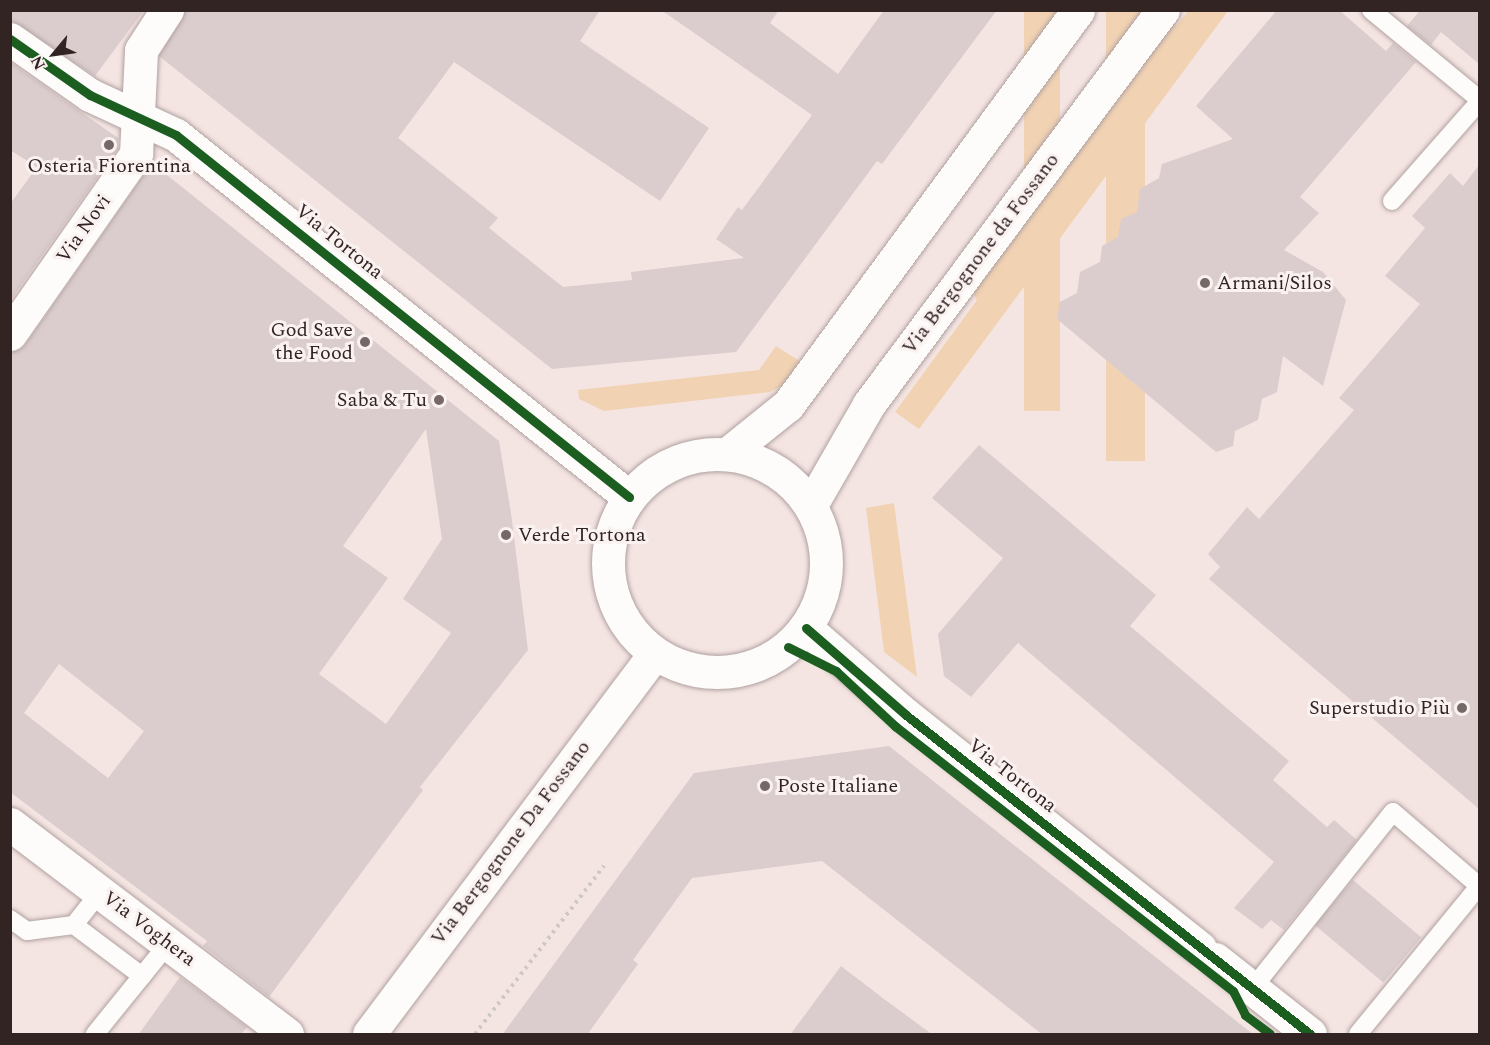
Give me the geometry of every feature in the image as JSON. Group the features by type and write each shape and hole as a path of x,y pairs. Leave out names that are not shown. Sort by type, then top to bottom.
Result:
{"street":[{"name":"Via Novi","path":"10,334 136,154 140,118 141,50 167,10"},
{"path":"727,454 788,405 1078,10"},
{"name":"Via Bergognone da Fossano","path":"811,506 870,404 1163,10"},
{"name":"Via Tortona","path":"10,39 90,95 176,135 629,497"},
{"path":"727,454 752,459 775,470 811,506 824,538 826,573 822,596 806,628 777,655 753,667 728,672 693,670 655,653 635,635 620,612 608,574 611,533 629,497 646,479 678,460 727,454"},
{"name":"Via Tortona","path":"806,628 906,715 1310,1035"},
{"name":"Via Bergognone Da Fossano","path":"369,1035 655,653"},
{"name":"Via Voghera","path":"10,824 287,1035"}],"lane":[{"path":"1371,10 1479,101 1392,201"},
{"path":"1252,988 1393,812 1479,886 1358,1035"},
{"path":"74,925 99,892"},
{"path":"10,919 27,931 74,925 142,976"},
{"path":"95,1035 168,944"}],"path":[{"path":"475,1035 604,866"}],"shaded area":[{"path":"1024,11 1060,11 1060,411 1024,411"},
{"path":"1106,11 1145,11 1145,461 1106,461"},
{"path":"1188,11 1228,11 919,429 895,412 977,300 970,287 1165,23 1177,25"},
{"path":"776,346 801,362 785,384 770,392 604,411 579,399 578,390 759,370"},
{"path":"894,503 917,677 884,652 866,508"}],"building":[{"path":"10,10 144,10 95,76 10,20"},
{"path":"186,10 600,10 580,41 709,128 660,201 454,62 398,138 498,218 489,228 563,287 632,280 631,272 744,258 716,239 738,207 742,210 812,115 661,10 779,10 770,23 838,74 884,10 997,10 882,164 877,161 736,352 552,369 159,56"},
{"name":"Armani/Silos","path":"1277,10 1339,10 1386,51 1393,43 1416,62 1300,197 1319,213 1284,250 1323,272 1346,300 1323,386 1283,356 1277,392 1262,399 1258,420 1235,431 1233,446 1216,452 1057,319 1060,302 1077,293 1080,272 1100,262 1102,246 1118,237 1121,219 1137,212 1140,189 1159,178 1162,164 1233,139 1196,106"},
{"path":"1415,10 1479,10 1479,64 1441,32 1431,45 1407,26 1418,13"},
{"path":"10,62 118,138 118,148 10,301 10,204 37,167 10,150"},
{"path":"152,163 499,441 511,513 528,650 420,787 423,790 269,997 203,946 207,941 10,792 10,352 25,345","holes":["426,429 442,539 403,599 451,633 386,724 319,674 388,578 343,546","59,664 144,731 108,778 24,713"]},
{"path":"1479,165 1479,809 1209,579 1220,567 1208,554 1247,507 1259,519 1354,410 1339,398 1420,304 1385,276 1425,228 1412,216 1450,173 1463,186"},
{"path":"979,445 1156,595 1130,626 1289,761 1273,780 1327,827 1334,820 1357,840 1284,930 1271,920 1262,929 1234,908 1274,862 1018,643 971,697 944,676 938,634 1003,558 932,498"},
{"path":"889,746 1254,1035 1043,1035 822,861 692,878 633,960 638,964 587,1035 502,1035 694,773"},
{"path":"1353,880 1421,937 1383,982 1315,925"},
{"path":"841,966 884,999 933,1035 790,1035"},
{"path":"180,977 247,1027 241,1035 138,1035"}],"cycle path":[{"path":"10,39 90,95 176,135 629,497"},
{"path":"806,628 906,715 1310,1034"},
{"path":"788,647 836,671 895,726 1233,991 1245,1015 1270,1034"}],"place":[{"name":"Osteria Fiorentina","path":"109,145"},
{"name":"Armani/Silos","path":"1205,283"},
{"name":"God Save the Food","path":"365,342"},
{"name":"Saba & Tu","path":"439,400"},
{"name":"Verde Tortona","path":"506,535"},
{"name":"Superstudio Più","path":"1462,708"},
{"name":"Poste Italiane","path":"765,786"}]}
